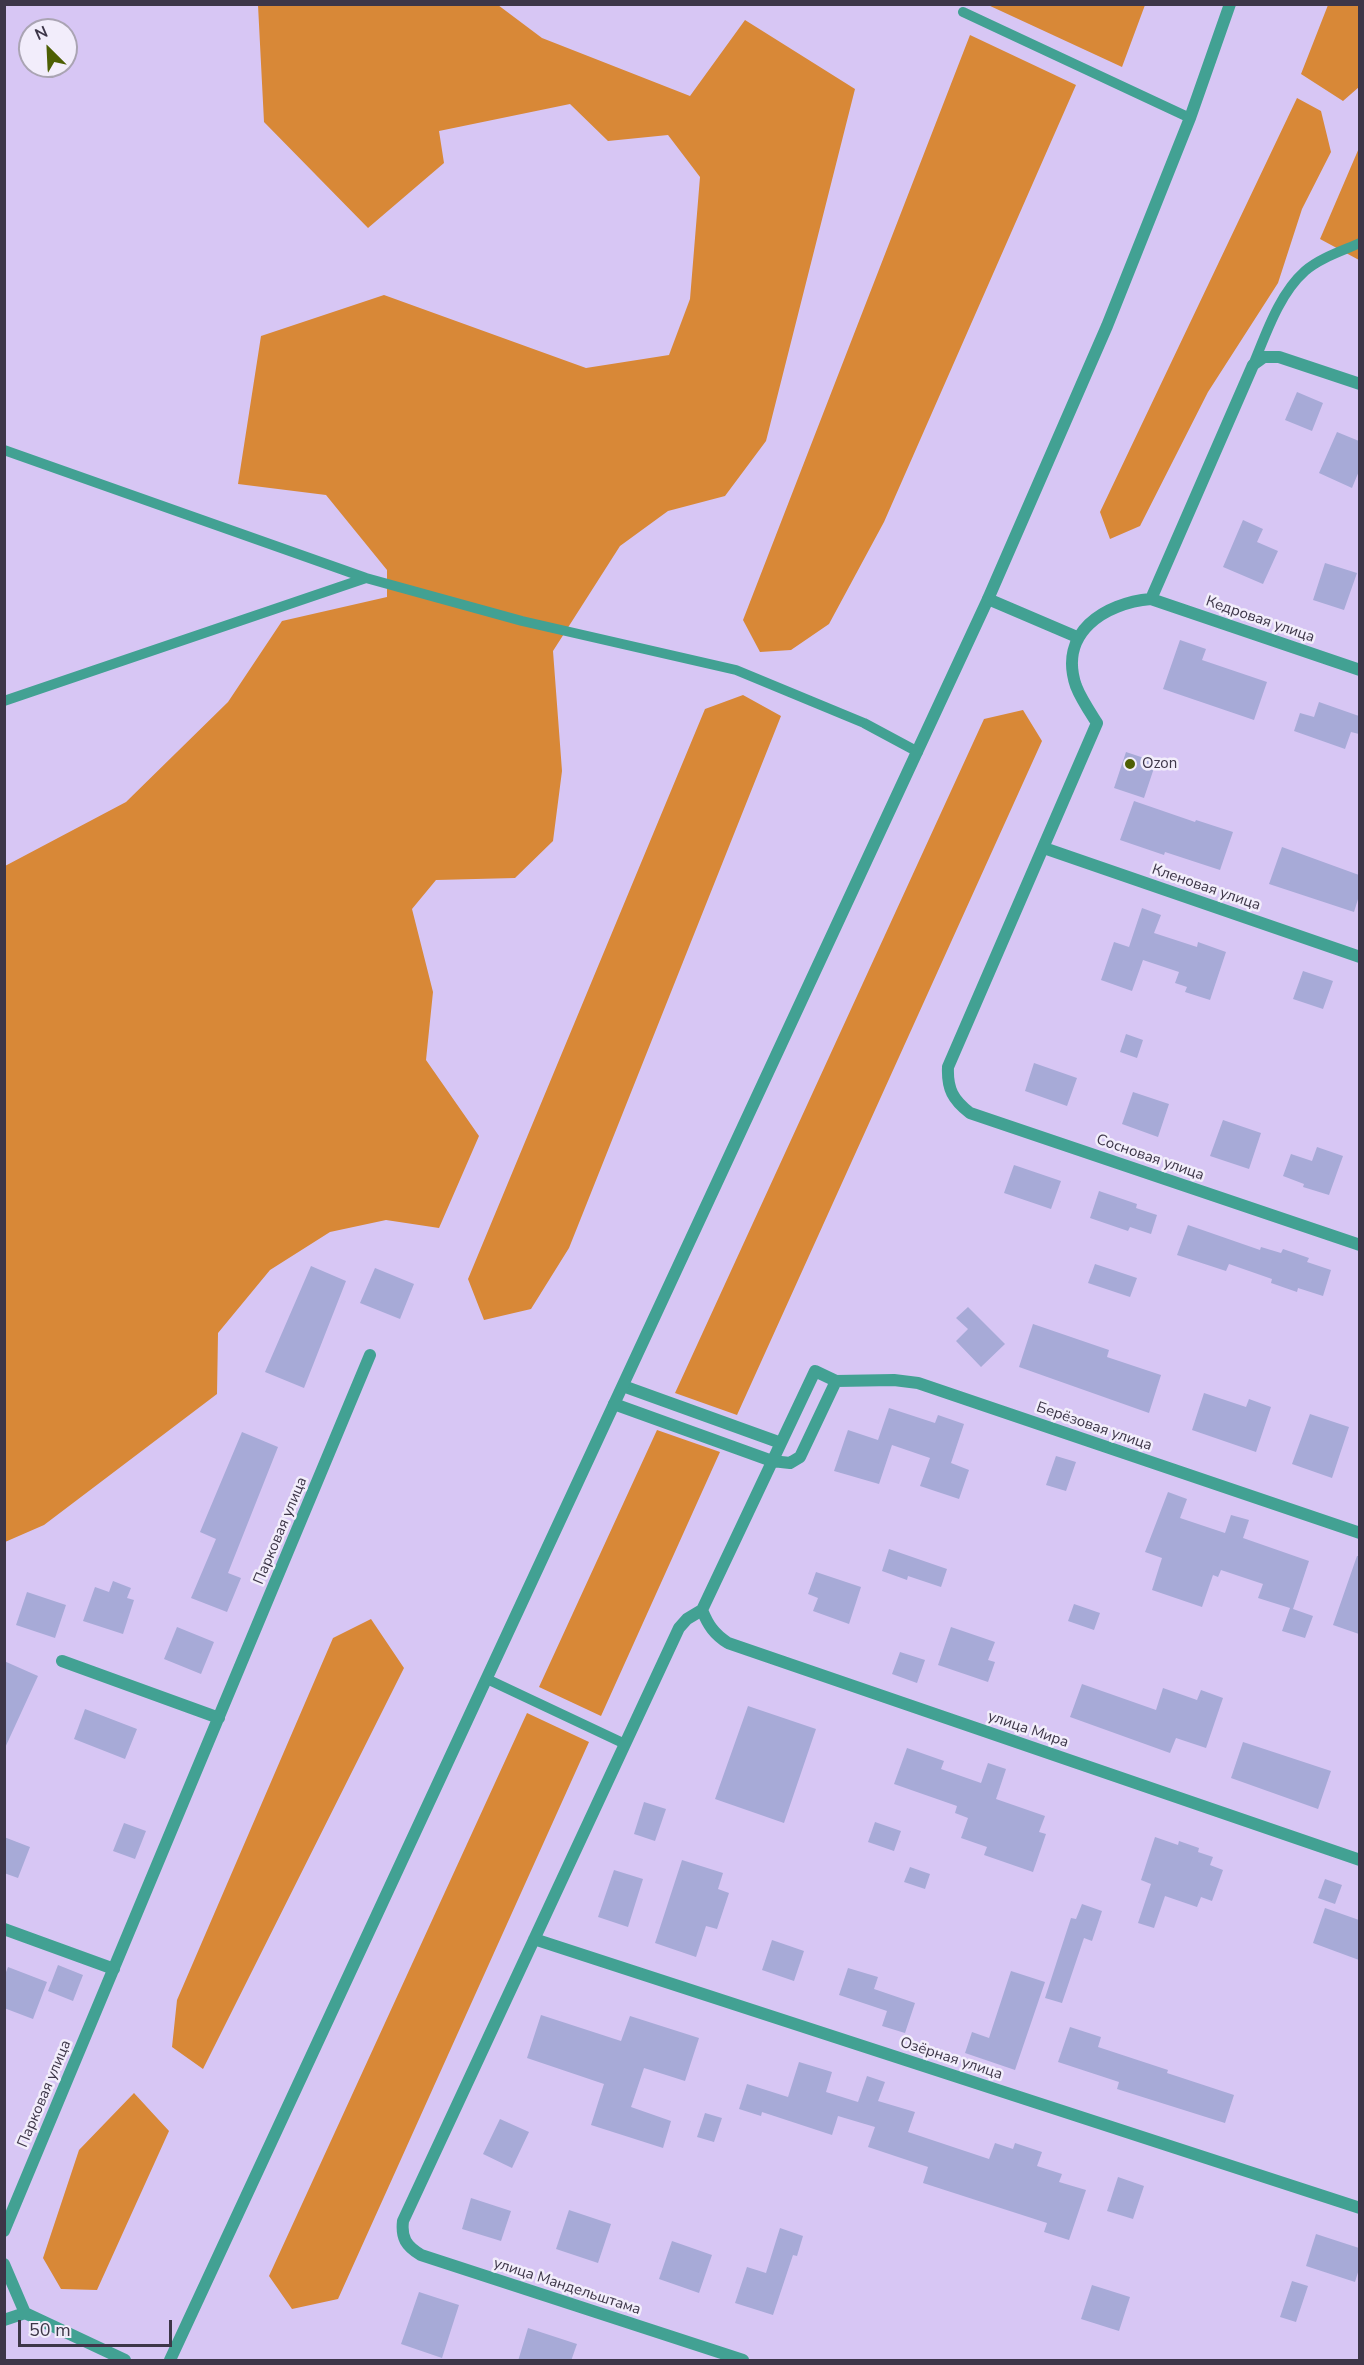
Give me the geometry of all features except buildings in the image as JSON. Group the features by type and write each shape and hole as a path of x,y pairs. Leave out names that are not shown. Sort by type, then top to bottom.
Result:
{"street":[{"path":"170,2361 988,599 1107,326 1190,118 1230,4"},
{"path":"1044,848 1097,723 1076,687 1072,666 1077,638 1095,617 1118,605 1151,599 1253,365 1264,357 1280,357 1359,384"},
{"path":"988,599 1077,638"},
{"name":"Кедровая улица","path":"1151,599 1359,670"},
{"name":"Кленовая улица","path":"1044,848 1359,957"},
{"name":"Сосновая улица","path":"1044,848 948,1067 950,1093 958,1104 970,1113 1359,1245"},
{"name":"Парковая улица","path":"4,2231 370,1355"},
{"name":"Берёзовая улица","path":"781,1443 815,1371 836,1381 894,1380 918,1383 1359,1533"},
{"path":"614,1404 772,1461 790,1463 800,1457 836,1381"},
{"path":"534,1939 679,1628 687,1619 702,1610 781,1443 623,1386"},
{"name":"улица Мира","path":"702,1610 707,1625 728,1643 1359,1860"},
{"path":"62,1661 219,1718"},
{"path":"4,1929 114,1969"},
{"name":"Озёрная улица","path":"534,1939 1359,2208"},
{"name":"улица Мандельштама","path":"534,1939 403,2221 403,2240 421,2255 743,2361"},
{"path":"4,2264 25,2313 125,2361"},
{"path":"4,2320 25,2313"}],"lane":[{"path":"963,12 1190,118"},
{"path":"1253,365 1287,292 1305,271 1359,243"},
{"path":"4,450 366,578 522,621 736,670 864,723 918,752"},
{"path":"4,701 366,578"},
{"path":"487,1679 625,1744"}],"shaded area":[{"path":"258,5 498,5 542,38 690,96 745,20 855,89 766,441 725,496 668,511 620,546 553,651 562,771 553,841 515,878 436,880 412,909 433,992 426,1060 479,1136 439,1228 386,1220 330,1232 270,1270 218,1333 217,1394 44,1525 5,1542 5,866 126,802 228,702 282,621 387,597 387,570 326,495 238,484 261,336 384,295 586,368 669,355 690,299 700,177 668,135 608,141 570,104 439,131 444,163 368,228 264,122"},
{"path":"988,5 1145,5 1122,67"},
{"path":"1328,5 1359,5 1359,87 1343,101 1301,74"},
{"path":"970,35 1076,85 884,522 829,624 791,650 760,652 743,620"},
{"path":"1297,98 1321,111 1331,152 1302,209 1278,283 1208,392 1140,526 1110,539 1100,512"},
{"path":"1359,148 1359,260 1320,239"},
{"path":"743,695 781,716 569,1248 531,1309 484,1320 468,1279 705,709"},
{"path":"1023,710 1042,741 737,1415 675,1393 984,719"},
{"path":"657,1430 720,1452 601,1716 539,1687"},
{"path":"371,1619 404,1668 203,2069 172,2047 177,2000 333,1638"},
{"path":"527,1713 589,1742 338,2299 292,2309 269,2276"},
{"path":"134,2093 169,2131 97,2290 61,2289 43,2258 79,2150"}],"place":[{"name":"Ozon","path":"1130,764"}]}
